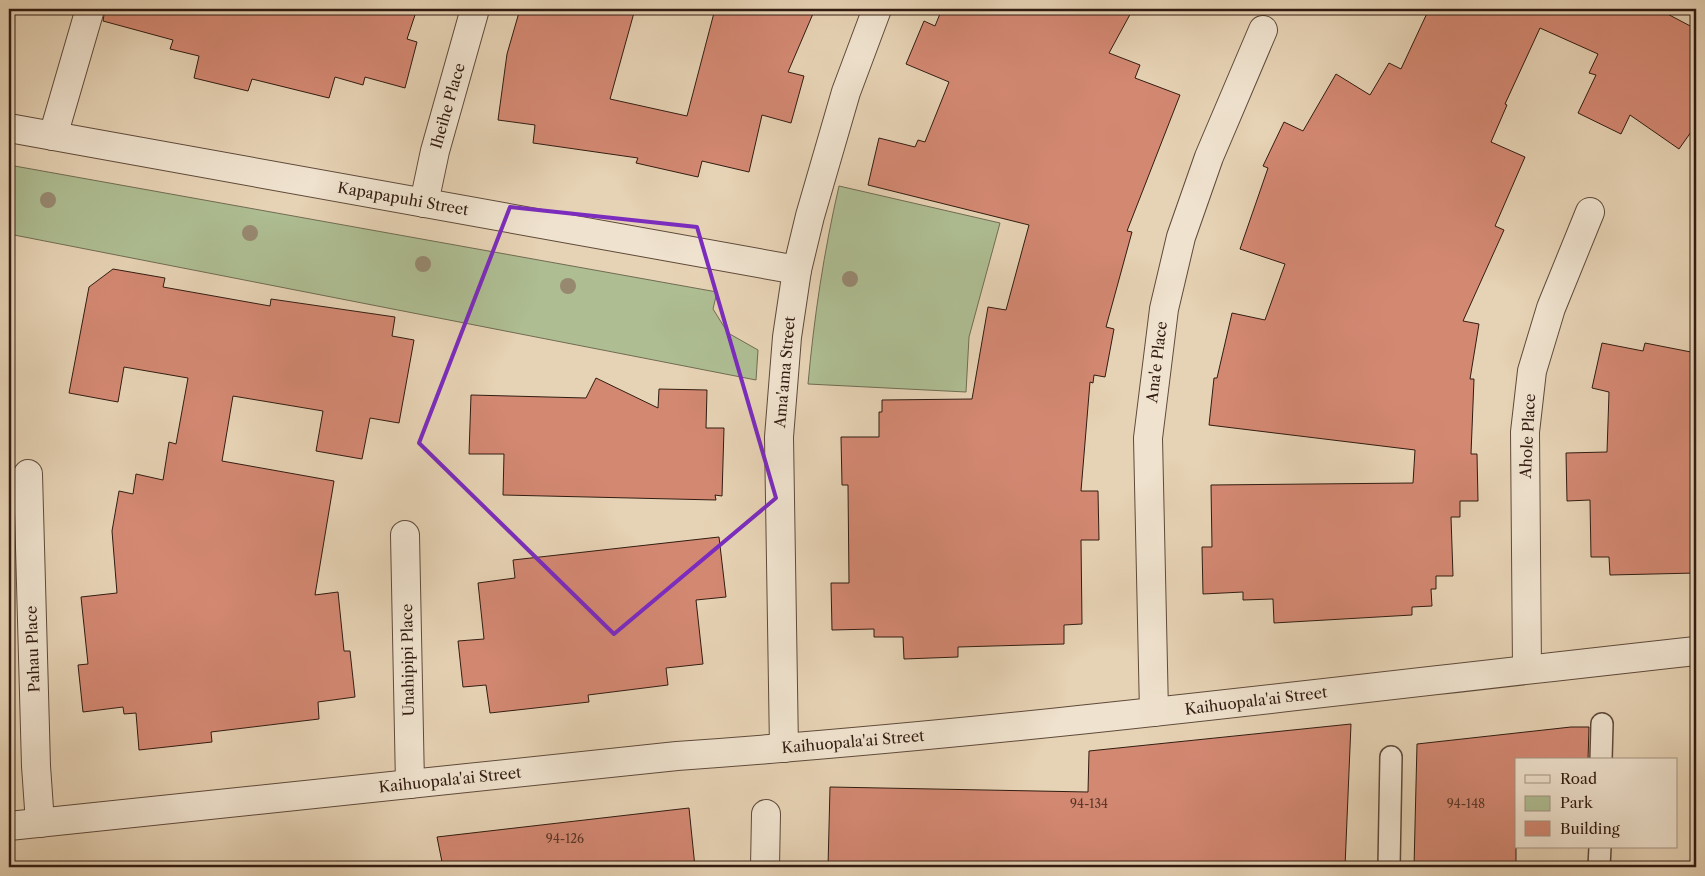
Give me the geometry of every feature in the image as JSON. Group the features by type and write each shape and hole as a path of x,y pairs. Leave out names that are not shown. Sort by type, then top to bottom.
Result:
{"street":[{"path":"53,136 90,9"},
{"name":"Iheihe Place","path":"424,203 435,151 476,9"},
{"name":"Ama'ama Street","path":"784,748 779,437 786,337 797,270 846,92 877,9"},
{"name":"Ana'e Place","path":"1154,712 1148,438 1164,309 1181,237 1209,157 1263,30"},
{"name":"Kapapapuhi Street","path":"9,128 797,270"},
{"name":"Ahole Place","path":"1527,669 1525,432 1532,372 1551,308 1590,212"},
{"name":"Pahau Place","path":"28,474 36,766 40,823"},
{"name":"Unahipipi Place","path":"405,535 410,784"},
{"name":"Kaihuopala'ai Street","path":"9,826 677,756 784,748 1154,712 1696,651"},
{"path":"765,867 766,814"}],"lane":[{"path":"1601,758 1602,724"},
{"path":"1389,867 1391,757"},
{"path":"1599,867 1600,848"}],"highlighted area":[{"path":"510,207 697,227 776,498 614,634 419,443"}],"green space":[{"path":"9,165 717,292 713,309 728,333 758,350 756,380 9,234"},
{"path":"839,186 1000,223 969,337 966,392 808,384 820,284"}],"building":[{"path":"105,9 417,9 407,39 417,42 405,88 365,77 363,85 335,77 329,98 252,79 248,91 194,78 199,56 170,49 173,40 103,21"},
{"path":"520,9 635,9 610,99 687,116 715,9 815,9 788,72 804,76 791,123 762,115 749,172 702,161 698,177 636,163 638,158 533,143 535,125 498,120 507,54"},
{"path":"942,9 1133,9 1109,53 1140,65 1135,78 1180,95 1127,231 1132,232 1106,327 1114,329 1105,377 1094,375 1093,383 1090,382 1081,491 1098,491 1099,540 1081,540 1082,624 1064,625 1064,644 958,647 958,657 904,659 903,637 874,637 874,629 832,630 831,583 849,583 848,485 842,485 841,437 879,437 879,412 882,412 882,400 972,399 988,307 1006,310 1029,225 868,185 879,138 915,147 918,140 925,142 949,82 906,64 924,21 935,26"},
{"path":"1429,9 1658,9 1696,29 1696,125 1679,149 1630,115 1621,134 1578,113 1596,75 1589,73 1598,54 1540,28 1505,104 1507,105 1491,142 1525,157 1495,226 1504,230 1463,321 1479,324 1470,379 1474,379 1471,454 1477,454 1478,501 1460,501 1460,517 1451,517 1453,576 1436,576 1436,589 1431,589 1432,606 1412,607 1412,615 1274,623 1273,599 1243,600 1243,592 1203,594 1202,547 1212,547 1211,485 1413,483 1415,450 1209,425 1214,378 1217,378 1232,313 1265,320 1285,264 1240,249 1268,168 1263,166 1284,122 1303,131 1336,74 1370,95 1389,63 1401,69"},
{"path":"113,269 165,278 163,287 270,306 271,299 395,317 392,336 414,340 399,423 370,418 362,459 316,451 323,411 233,396 222,461 334,481 315,595 338,592 344,651 350,651 355,697 318,702 319,719 211,732 212,742 139,750 136,713 124,714 123,707 83,712 78,665 88,664 81,597 117,593 112,531 119,491 133,494 136,474 163,480 169,442 176,444 188,378 124,367 118,402 69,393 89,287"},
{"path":"1602,343 1643,351 1645,343 1696,353 1696,410 1692,409 1693,506 1696,506 1696,573 1610,575 1609,557 1591,557 1590,500 1567,501 1566,453 1607,452 1609,392 1592,388"},
{"path":"596,378 658,408 659,389 707,390 706,428 724,428 722,496 715,495 716,500 503,495 504,454 469,454 471,395 586,398"},
{"path":"719,537 726,597 696,600 703,664 666,668 668,685 588,695 589,702 490,713 486,685 463,687 458,641 484,639 478,583 515,578 513,560"},
{"path":"1351,724 1345,867 828,867 830,787 1088,792 1089,751"},
{"path":"1571,727 1589,727 1588,758 1515,758 1516,867 1414,867 1417,744"},
{"path":"689,808 695,867 443,867 437,837"}]}
